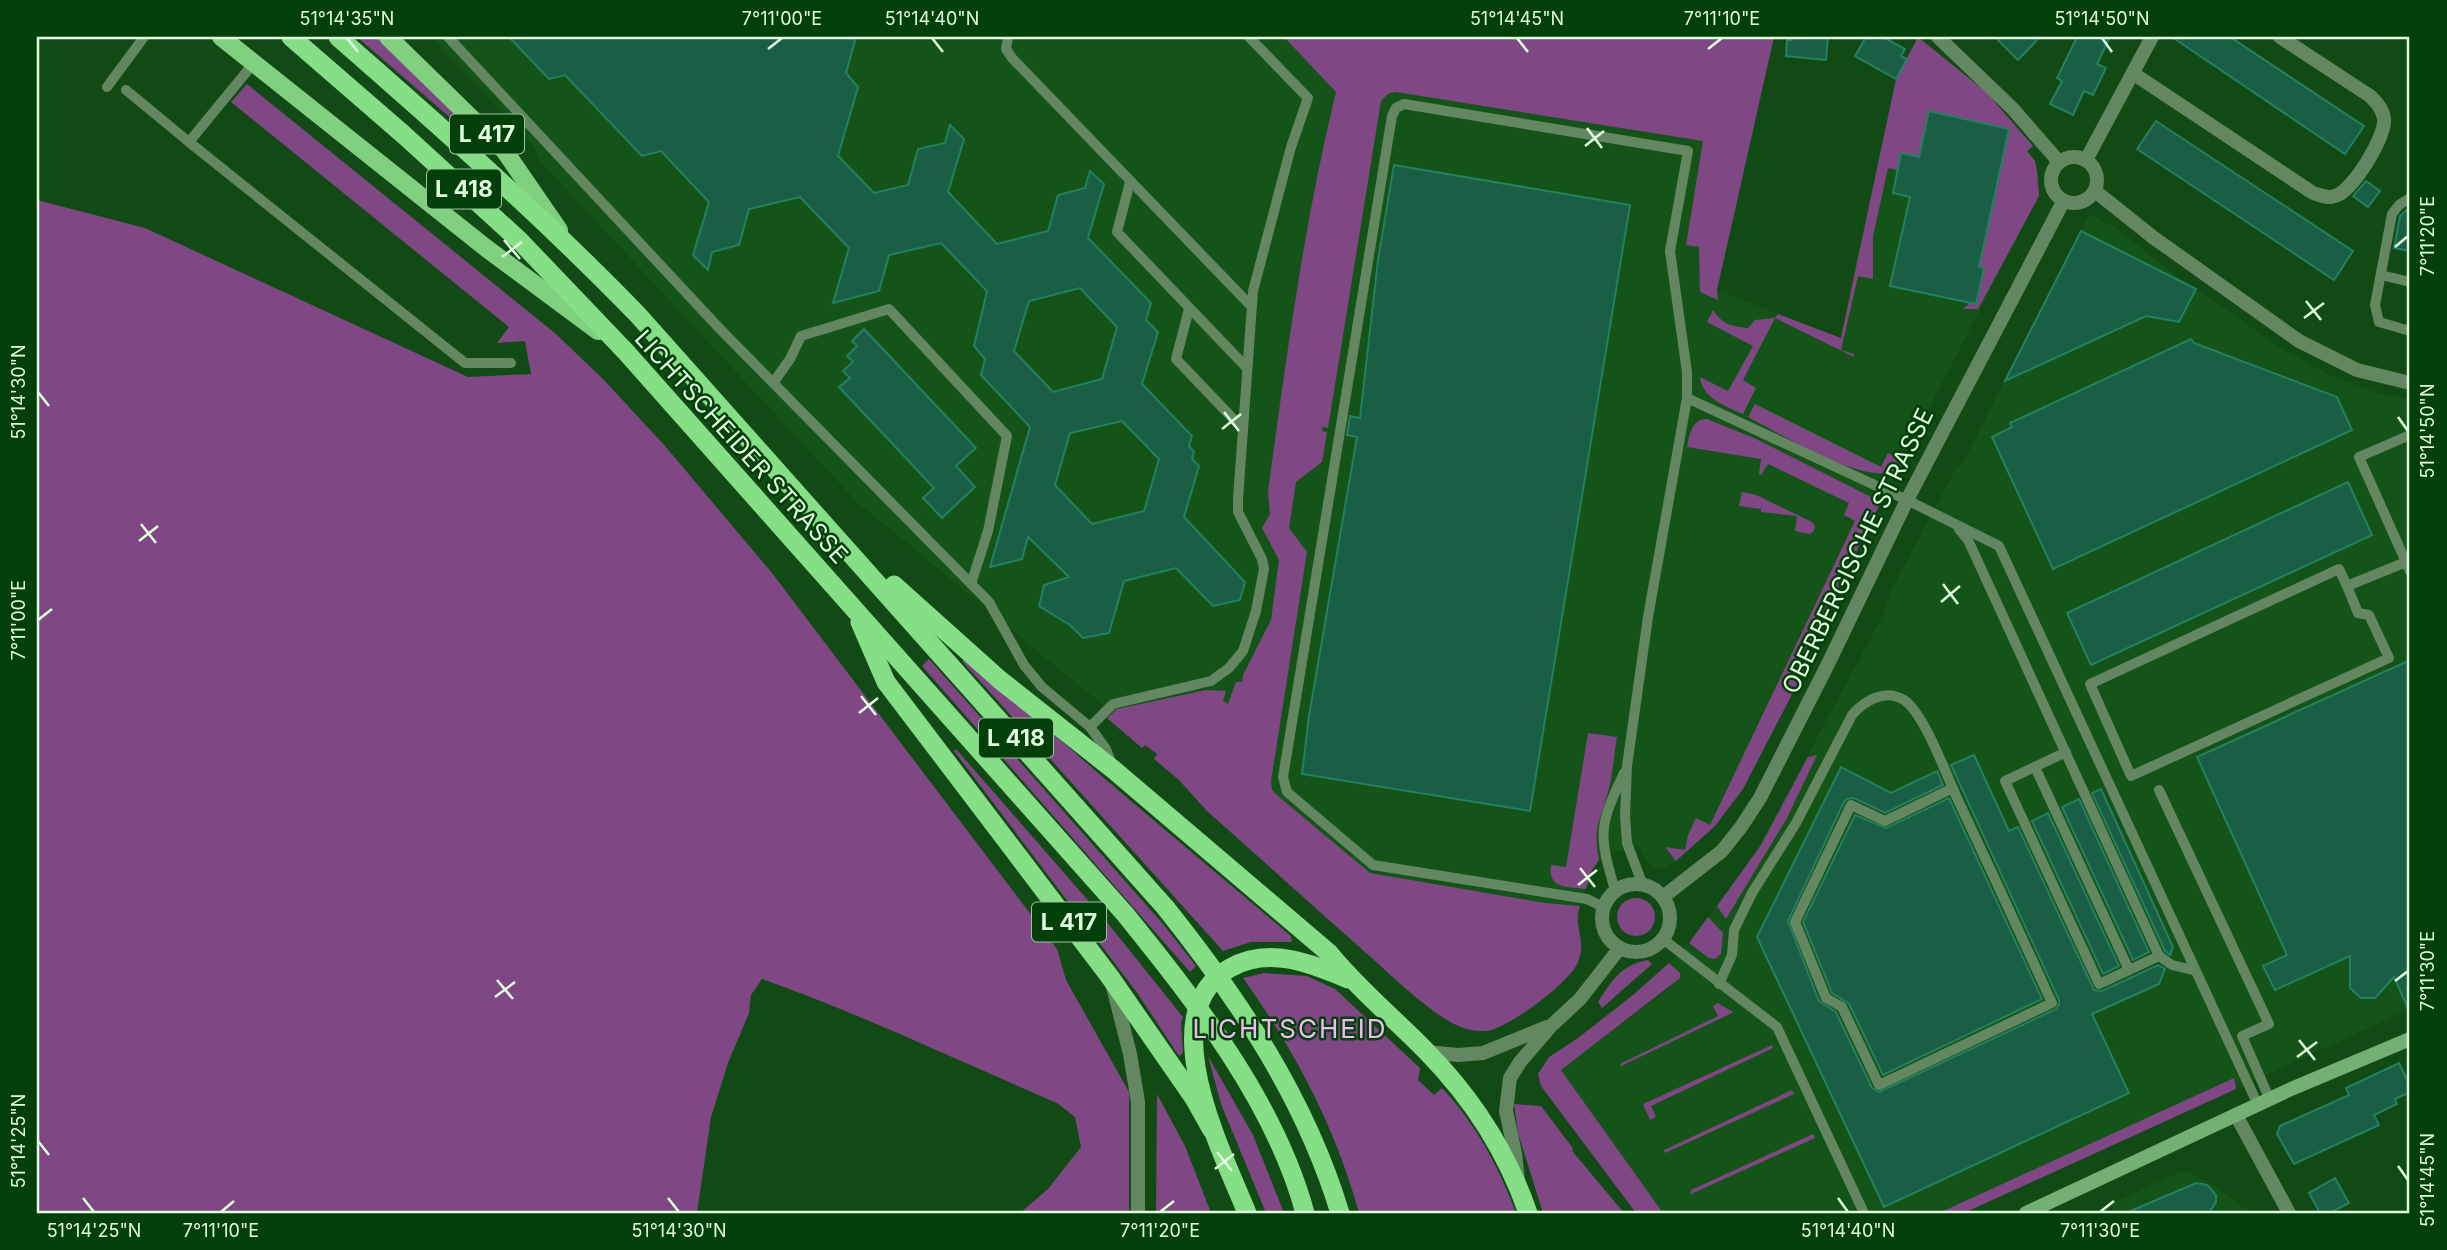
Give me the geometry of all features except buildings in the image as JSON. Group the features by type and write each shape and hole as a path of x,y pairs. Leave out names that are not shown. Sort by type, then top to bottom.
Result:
{"highway":[{"name":"L 418","path":"291,37 519,240 626,352"},
{"name":"L 418","path":"338,37 453,137 569,244"},
{"name":"LICHTSCHEIDER STRASSE","path":"569,244 671,351 820,518"},
{"name":"LICHTSCHEIDER STRASSE","path":"626,352 856,611"},
{"name":"L 418","path":"820,518 1165,907 1208,961 1262,1039 1286,1083 1310,1129 1340,1213"},
{"name":"L 417","path":"820,518 1000,680 1114,770 1329,953 1351,981 1427,1052 1465,1095 1482,1119 1519,1188 1528,1213"},
{"name":"L 418","path":"856,611 1125,914 1180,982 1214,1029 1252,1090 1280,1148 1305,1213"},
{"name":"L 417","path":"856,611 886,682 1110,977 1194,1098 1212,1129"},
{"name":"L 417","path":"1247,1213 1201,1096 1194,1048 1196,1011 1206,989 1223,972 1235,965 1267,957 1302,961 1351,981"}],"main road":[{"name":"LICHTSCHEIDER STRASSE","path":"221,37 486,248 626,352"},
{"name":"LICHTSCHEIDER STRASSE","path":"388,37 504,150 569,244"},
{"path":"2026,1213 2236,1115 2410,1039"}],"street":[{"path":"1938,37 2013,109 2059,162"},
{"path":"2086,160 2152,37"},
{"path":"2134,74 2313,193 2324,197 2335,196 2353,184 2384,130 2384,117 2379,105 2370,96 2280,37"},
{"path":"2070,157 2086,160 2096,174 2095,191 2080,203 2063,201 2054,192 2051,173 2059,162 2070,157"},
{"path":"2095,191 2154,238 2300,341 2357,370 2410,383"},
{"name":"OBERBERGISCHE STRASSE","path":"1663,897 1716,856 1750,814 1828,664 1907,500 2063,201"},
{"path":"1642,883 1663,897 1669,911 1669,926 1663,939 1654,947 1633,952 1619,948 1605,933 1602,922 1603,906 1615,890 1642,883"},
{"path":"1519,1188 1516,1153 1506,1111 1507,1090 1514,1070 1550,1026 1580,999 1619,948"},
{"path":"1110,977 1130,1054 1138,1102 1138,1213"},
{"path":"1427,1052 1458,1055 1483,1053 1550,1026"},
{"path":"2236,1115 2289,1213"}],"lane":[{"path":"107,87 144,37"},
{"path":"448,37 773,383 989,602 1024,665 1042,687 1090,727 1106,750 1114,770"},
{"path":"1008,37 1006,48 1012,58 1251,306"},
{"path":"1090,727 1113,704 1211,681 1229,668 1242,651 1256,611 1264,569 1262,559 1238,513 1241,427 1251,306 1257,272 1291,147 1308,98 1249,37"},
{"path":"189,142 253,64"},
{"path":"126,90 465,363 511,363"},
{"path":"1603,906 1587,899 1373,865 1287,792 1283,777 1392,116 1396,108 1404,104 1688,151 1670,251 1687,372 1687,398 1648,617 1627,766 1627,843 1642,883"},
{"path":"1130,182 1117,232 1247,368"},
{"path":"2410,198 2392,214 2375,305 2379,322 2410,331"},
{"path":"2381,275 2410,282"},
{"path":"773,383 790,359 800,336 889,309 1007,436 988,531 971,584"},
{"path":"1189,309 1176,359 1241,427"},
{"path":"1687,398 1907,500 1999,546 2193,970 2264,1103"},
{"path":"2347,586 2408,567 2359,457 2410,435"},
{"path":"1957,526 1968,540 2160,956 2172,965 2193,970"},
{"path":"2339,569 2347,586 2358,613 2369,615 2389,658 2131,776 2090,684 2339,569"},
{"path":"1720,984 1732,955 1734,930 1752,893 1796,823 1852,715 1861,705 1886,695 1900,697 1911,705 1944,768 2052,1003 1880,1084 1842,1007 1826,998 1795,922 1851,806 1885,821 1953,788"},
{"path":"2066,752 2005,780 2075,933 2099,984 2160,956"},
{"path":"1615,890 1602,842 1603,827 1605,815 1627,766"},
{"path":"2035,767 2129,970"},
{"path":"2159,790 2269,1024 2242,1036 2264,1103"},
{"path":"1663,939 1777,1027 1864,1213"}],"shaded area":[{"path":"357,37 379,37 438,93 484,142 483,146"},
{"path":"431,37 1284,37 1336,92 1373,79 1755,124 1717,290 1840,338 1896,79 1918,37 1986,92 2033,146 2027,151 2035,161 2039,196 1902,460 1825,615 1800,679 1743,789 1715,826 1676,861 1663,868 1655,867 1646,861 1639,846 1611,853 1599,860 1592,870 1576,917 1582,938 1578,961 1547,997 1132,729 856,501 542,163 532,144"},
{"path":"1284,37 1774,37 1717,290 1718,300 1700,292 1699,247 1686,245 1703,141 1396,92 1389,93 1381,101 1328,428 1323,427 1322,431 1327,432 1322,462 1296,482 1289,528 1307,552 1271,781 1272,790 1370,873 1545,903 1580,906 1578,921 1581,950 1576,966 1536,1004 1509,1022 1487,1031 1459,1026 1416,997 1207,811 1179,780 1154,759 1157,754 1145,745 1142,748 1107,718 1117,709 1206,690 1226,691 1223,701 1228,704 1236,682 1242,682 1271,620 1279,560 1262,528 1270,514 1268,492 1297,291 1314,191 1336,92"},
{"path":"1918,37 1986,92 2033,146 2027,151 2035,161 2039,196 1978,309 1963,309 1970,303 1976,304 1984,268 1979,267 2009,129 1919,157 1901,153 1898,170 1888,168 1873,236 1873,279 1858,276 1841,350 1854,354 1854,357 1775,318 1778,314 1841,338 1896,79"},
{"path":"247,84 556,334 604,380 665,446 772,573 1057,949 1066,980 1129,1092 1129,1213 1020,1213 1048,1189 1081,1147 1075,1117 1057,1103 874,1023 762,979 751,995 749,1013 728,1063 711,1117 697,1213 37,1213 37,200 145,228 468,377 531,374 525,341 497,343 509,327 231,102"},
{"path":"2089,214 2113,226 2171,272 2284,350 2329,375 2375,392 2410,400 2410,1009 1964,1213 1663,1213 1561,1070 1671,987 1680,973 1669,963 1689,944 1754,855 1883,615 1891,591 1957,466 1961,467"},
{"path":"1713,310 1724,322 1748,328 1755,320 1775,318 1743,380 1756,388 1743,414 1710,396 1700,377 1728,391 1753,346 1707,322"},
{"path":"1755,404 1881,467 1888,453 1903,461 1897,472 1881,474 1842,464 1801,446 1748,417"},
{"path":"1707,419 1754,438 1881,502 1825,615 1800,679 1743,789 1715,826 1676,861 1665,847 1685,850 1696,818 1710,825 1855,521 1844,515 1849,503 1768,464 1761,475 1759,474 1761,459 1687,447 1694,425"},
{"path":"1742,492 1756,495 1812,522 1814,531 1810,534 1795,531 1797,516 1761,512 1761,509 1739,506"},
{"path":"966,658 1291,936 1292,942 1251,942 1223,951 962,661"},
{"path":"929,659 1163,924 1196,966 1190,972 922,666"},
{"path":"1588,733 1617,737 1610,782 1597,830 1599,860 1592,870 1586,889 1556,883 1551,873 1551,865 1566,867"},
{"path":"956,749 1106,921 1183,1017 1183,1053 1179,1056 1138,994 954,751"},
{"path":"1817,755 1787,818 1726,919 1717,906 1761,845 1808,757"},
{"path":"1636,898 1649,904 1655,917 1649,930 1636,936 1623,930 1617,917 1623,904"},
{"path":"1708,917 1723,933 1721,954 1715,959 1709,958 1689,943"},
{"path":"1648,960 1652,964 1602,1008 1598,1002 1618,975 1639,962"},
{"path":"1669,963 1680,973 1680,978 1561,1070 1663,1213 1636,1213 1541,1086 1538,1074 1549,1057 1633,995"},
{"path":"1264,973 1307,976 1335,989 1420,1068 1418,1080 1434,1095 1442,1088 1466,1116 1485,1147 1516,1213 1359,1213 1350,1181 1312,1090 1243,978"},
{"path":"1718,1003 1733,1012 1621,1066 1620,1064 1718,1016 1713,1006"},
{"path":"1772,1045 1773,1048 1651,1106 1656,1117 1650,1120 1643,1104"},
{"path":"1208,1056 1253,1135 1284,1213 1266,1213 1221,1104"},
{"path":"2234,1078 2236,1089 1964,1213 1939,1213"},
{"path":"1792,1090 1794,1094 1665,1153 1664,1150"},
{"path":"1157,1094 1185,1146 1211,1213 1156,1213"},
{"path":"1514,1104 1541,1106 1573,1152 1624,1213 1543,1213 1518,1133"},
{"path":"1813,1134 1815,1138 1691,1194 1691,1190"},
{"path":"2180,1172 2189,1172 2214,1186 2251,1213 2115,1213 2111,1204"}],"district":[{"name":"LICHTSCHEID","path":"1290,1029"}]}
